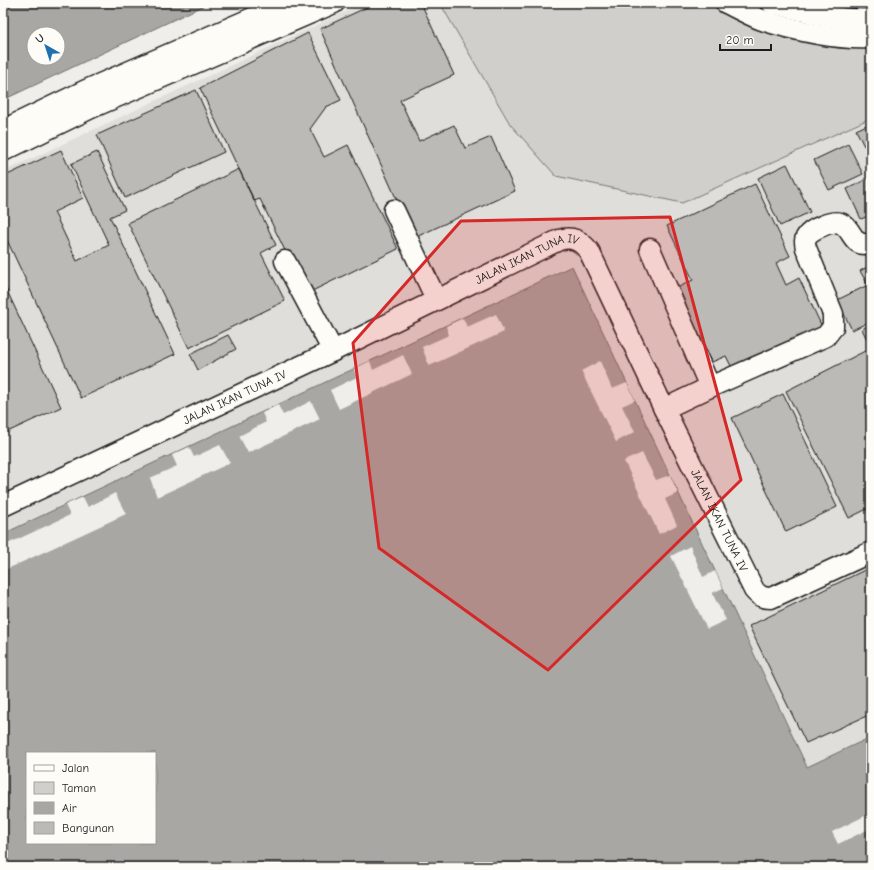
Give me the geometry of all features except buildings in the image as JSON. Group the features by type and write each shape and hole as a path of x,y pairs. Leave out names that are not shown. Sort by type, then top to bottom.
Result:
{"lane":[{"path":"3,130 84,91 287,3"},
{"path":"3,151 91,108 334,3"},
{"path":"726,3 764,20 815,34 860,39 871,38"},
{"path":"772,3 819,15 860,20 871,19"},
{"path":"394,210 436,299"},
{"path":"664,409 826,336 833,327 833,314 806,248 805,241 809,233 826,224 840,223 845,226 858,243 862,245 871,243"},
{"name":"JALAN IKAN TUNA IV","path":"3,506 333,350 559,240 568,238 576,239 584,244 589,250 664,409 754,590 761,597 771,598 871,552"},
{"path":"650,249 710,387"},
{"path":"285,262 333,350"}],"highlighted area":[{"path":"670,217 741,480 548,670 379,548 353,343 461,221"}],"shaded area":[{"path":"364,3 440,3 510,124 682,203 871,118 871,737 807,768 572,266 3,535 3,172"}],"green space":[{"path":"440,3 871,3 871,118 682,203 556,176 510,124"}],"water":[{"path":"3,3 209,3 3,100"},
{"path":"572,266 807,767 871,737 871,867 3,867 3,534"}],"pier":[{"path":"496,314 504,332 429,366 422,347 449,335 446,326 463,318 467,327"},
{"path":"403,355 412,374 339,409 330,390 357,377 354,369 370,361 373,370"},
{"path":"600,361 612,389 627,383 635,400 622,406 635,432 616,442 581,371"},
{"path":"311,401 320,419 248,453 239,436 266,422 262,413 278,405 283,415"},
{"path":"220,445 230,463 157,497 150,478 177,466 172,455 189,447 194,457"},
{"path":"642,453 656,480 670,475 678,493 665,499 677,525 659,534 624,461"},
{"path":"115,493 126,514 3,571 3,546 70,515 65,505 83,497 88,507"},
{"path":"690,546 703,577 715,571 723,588 712,593 726,620 707,629 671,556"},
{"path":"871,813 871,828 838,844 832,832"}]}
